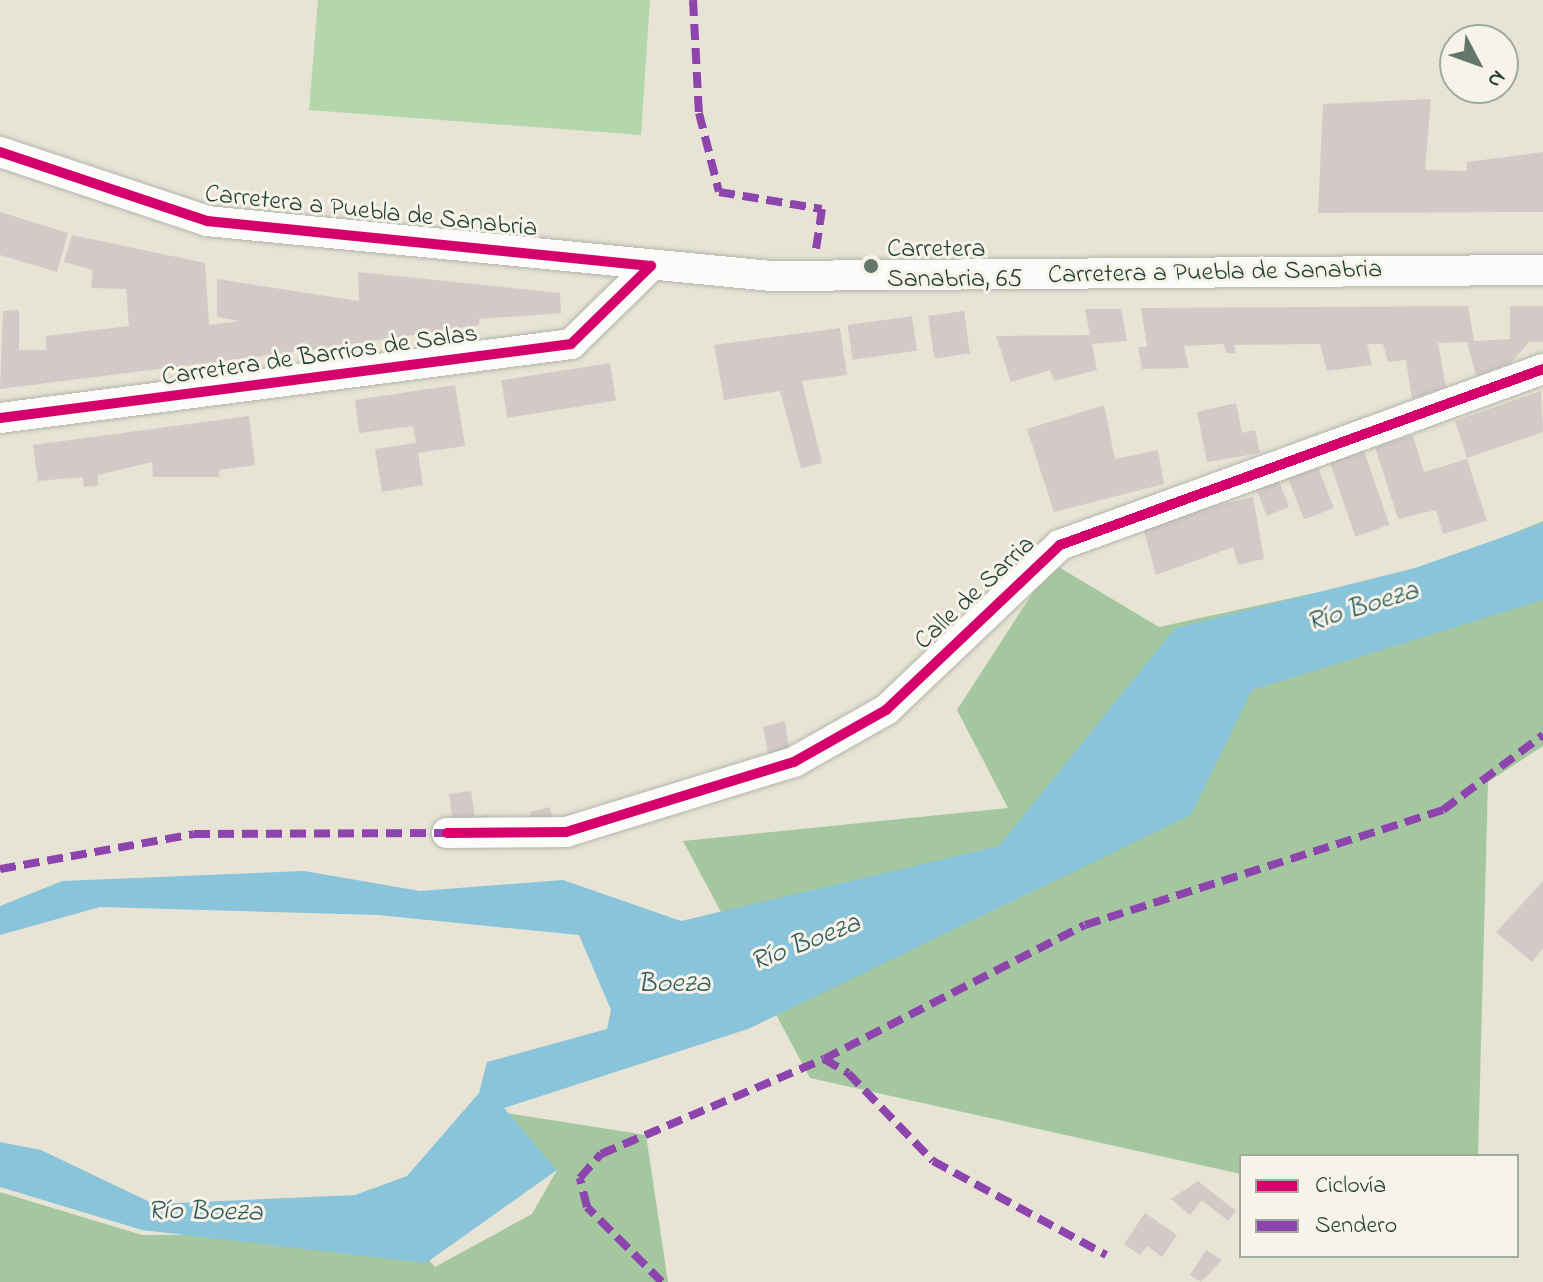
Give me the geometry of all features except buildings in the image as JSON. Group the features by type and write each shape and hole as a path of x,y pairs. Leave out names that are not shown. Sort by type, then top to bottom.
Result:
{"street":[{"name":"Carretera a Puebla de Sanabria","path":"0,152 207,221 651,266 814,278 1539,273"},
{"name":"Carretera de Barrios de Salas","path":"0,418 505,355 571,344 593,329 624,300 651,266"},
{"name":"Calle de Sarria","path":"447,833 566,832 794,762 886,710 1060,545 1543,369"}],"green space":[{"path":"318,0 650,0 641,135 309,110"},
{"path":"1543,521 1543,746 1488,782 1478,1154 1239,1154 1239,1174 810,1078 683,841 1008,808 957,710 1052,563 1159,627 1425,569"},
{"path":"506,1113 646,1135 668,1282 0,1282 0,1192 142,1235 406,1234 435,1267 532,1214 557,1170"}],"water":[{"name":"Boeza","path":"1543,523 1543,600 1252,690 1191,815 748,1029 504,1108 557,1170 426,1263 142,1230 0,1187 0,1142 41,1150 154,1204 355,1195 407,1176 479,1093 487,1062 607,1029 611,1010 579,935 378,915 100,907 0,935 0,906 62,881 304,871 420,891 563,880 681,921 999,846 1175,628 1415,568"}],"marked path":[{"path":"693,0 699,113 719,192 822,209 816,249"},
{"path":"824,1059 1085,925 1443,810 1543,735"},
{"path":"0,869 194,834 447,833"},
{"path":"662,1282 587,1207 580,1178 601,1154 824,1059 848,1073 933,1161 1106,1255"}],"cycle path":[{"path":"0,152 207,221 651,266"},
{"path":"0,418 571,344 651,266"},
{"path":"447,833 566,832 794,762 886,710 1060,545 1543,369"}],"place":[{"name":"Carretera Sanabria, 65","path":"871,266"}],"water label":[{"name":"Río Boeza","path":"1363,608"},
{"name":"Río Boeza","path":"806,944"},
{"name":"Río Boeza","path":"205,1213"}]}
